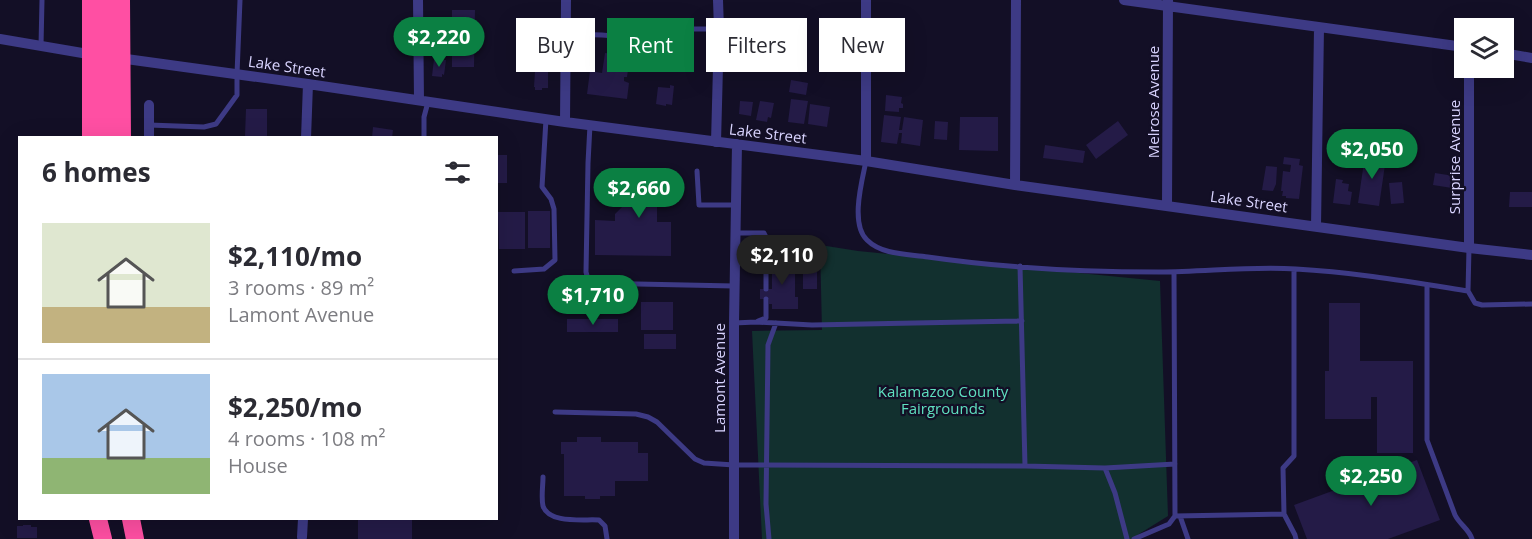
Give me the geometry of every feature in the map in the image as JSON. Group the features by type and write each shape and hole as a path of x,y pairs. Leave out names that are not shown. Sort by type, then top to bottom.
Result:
{"highway":[{"path":"91,0 107,57 122,136"},
{"path":"104,136 110,0"},
{"path":"91,136 107,57 122,0"},
{"path":"98,520 103,539"},
{"path":"131,520 135,539"}],"street":[{"path":"418,0 424,101"},
{"path":"566,0 566,18"},
{"path":"718,0 719,18"},
{"path":"866,0 866,161"},
{"path":"1015,184 1016,0"},
{"path":"1124,0 1169,3 1319,28 1454,46"},
{"name":"Melrose Avenue","path":"1167,205 1169,3"},
{"path":"1316,226 1319,28"},
{"name":"Lake Street","path":"0,39 107,57 565,122 866,161 1015,184 1532,255"},
{"path":"1514,55 1532,58"},
{"path":"565,122 566,72"},
{"path":"716,142 718,72"},
{"name":"Surprise Avenue","path":"1469,78 1469,248"},
{"path":"306,136 308,84"},
{"path":"148,136 149,105"},
{"name":"Lamont Avenue","path":"734,539 736,144"},
{"path":"302,538 303,520"}],"lane":[{"path":"41,46 42,0"},
{"path":"149,125 204,127 216,124 237,95 240,0"},
{"path":"424,101 424,136"},
{"path":"514,271 544,268 555,260 554,208 542,187 546,119"},
{"path":"590,125 586,273 589,283 734,286"},
{"path":"866,161 859,192 860,226 866,240 882,250 972,263 1077,270 1174,272 1294,268 1468,291"},
{"path":"697,171 699,205 736,205"},
{"path":"735,233 764,233 766,237 766,290"},
{"path":"1469,248 1468,291 1474,303 1482,305 1532,304"},
{"path":"1020,266 1025,466"},
{"path":"1294,268 1294,456 1283,468 1284,514 1296,539"},
{"path":"1174,272 1177,516 1188,539"},
{"path":"1427,285 1427,440 1455,515 1460,525 1469,531 1472,539"},
{"path":"756,322 766,318 766,299"},
{"path":"734,323 812,325 1022,321"},
{"path":"770,539 766,504 768,345 776,323"},
{"path":"555,412 636,414 648,417 657,422 695,459 704,463 1105,468 1175,464"},
{"path":"1105,468 1118,503 1127,539"},
{"path":"543,477 543,506 548,513 554,518 599,520 605,526 607,539"},
{"path":"1134,539 1169,524 1177,516 1284,514"}],"green space":[{"name":"Kalamazoo County Fairgrounds","path":"820,245 858,251 1160,281 1168,516 1131,539 762,539 752,331 822,330"}],"building":[{"path":"452,10 475,10 474,67 452,67"},
{"path":"605,53 607,53 607,72 628,72 627,77 624,77 624,81 629,83 627,99 587,94 590,72 602,73"},
{"path":"434,59 446,60 442,77 432,76"},
{"path":"535,72 548,72 548,88 535,90"},
{"path":"791,80 808,83 806,95 789,92"},
{"path":"670,85 674,86 672,105 656,104 658,87 670,88"},
{"path":"886,95 902,97 903,108 899,108 899,112 885,111"},
{"path":"791,99 808,101 804,124 788,122"},
{"path":"740,101 753,102 751,116 739,114"},
{"path":"760,101 774,103 771,118 768,117 767,122 756,120"},
{"path":"810,104 830,107 827,127 808,124"},
{"path":"246,109 267,109 267,136 245,136"},
{"path":"884,115 901,117 899,130 902,130 904,117 923,120 920,146 901,143 902,133 899,133 897,144 881,142"},
{"path":"960,117 998,117 998,151 959,150"},
{"path":"935,121 948,122 947,140 934,139"},
{"path":"1118,121 1128,135 1096,159 1086,145"},
{"path":"373,127 393,130 392,136 372,136"},
{"path":"1045,145 1085,151 1083,163 1043,158"},
{"path":"498,155 507,155 507,183 498,183"},
{"path":"1365,155 1386,158 1379,206 1358,203"},
{"path":"1284,157 1300,159 1299,165 1303,166 1299,199 1282,196 1283,171 1290,172 1291,165 1283,164"},
{"path":"1266,166 1277,167 1276,184 1273,191 1262,190"},
{"path":"627,171 673,171 672,203 657,203 657,222 671,222 671,256 595,255 595,220 615,221 615,214 626,203"},
{"path":"1435,173 1454,176 1452,188 1433,185"},
{"path":"1336,179 1349,184 1348,191 1352,192 1350,205 1333,203"},
{"path":"1402,182 1404,203 1391,204 1389,183"},
{"path":"1510,192 1532,192 1532,207 1509,207"},
{"path":"528,211 550,211 550,248 528,248"},
{"path":"498,212 525,212 525,249 499,249"},
{"path":"772,260 798,260 798,272 795,272 795,297 798,297 798,309 772,309 769,299 760,299 760,289 772,289"},
{"path":"803,266 817,266 817,289 803,289"},
{"path":"641,302 673,302 673,330 641,330"},
{"path":"1329,303 1360,303 1360,361 1413,361 1413,453 1377,453 1377,397 1371,397 1371,419 1325,419 1325,371 1329,371"},
{"path":"567,319 618,319 618,332 567,332"},
{"path":"644,334 676,334 676,349 644,349"},
{"path":"577,437 601,437 601,442 638,442 638,453 648,453 648,481 615,481 615,496 600,496 600,499 564,496 564,454 561,454 561,442 577,442"},
{"path":"1417,460 1440,520 1388,539 1307,539 1294,505"},
{"path":"358,520 412,520 412,539 358,539"},
{"path":"17,526 37,527 37,538 17,538"}]}
